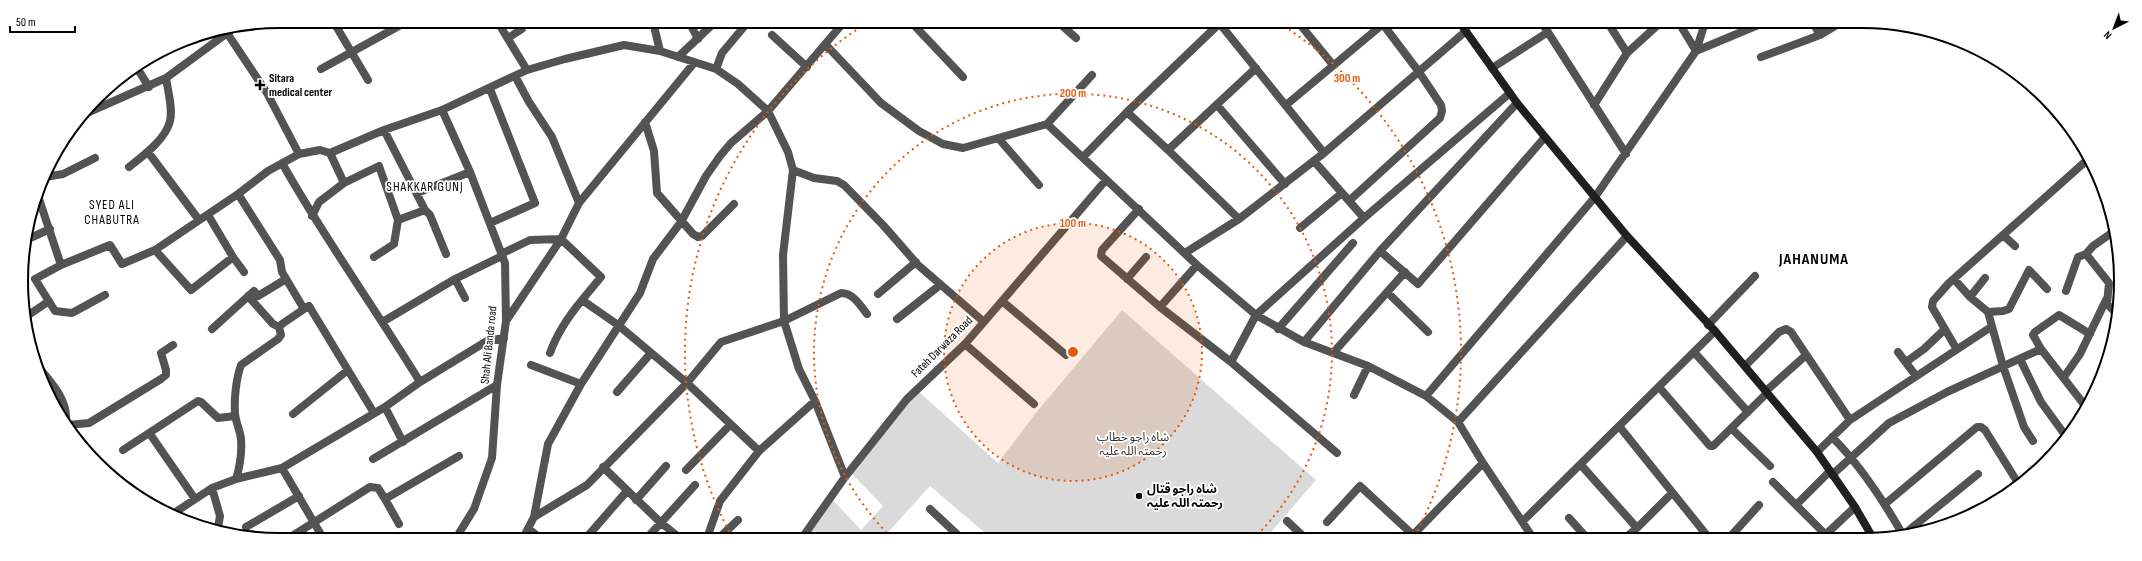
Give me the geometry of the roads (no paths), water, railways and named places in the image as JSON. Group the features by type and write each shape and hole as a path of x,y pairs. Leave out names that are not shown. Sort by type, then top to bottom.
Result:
{"main road":[{"path":"1464,28 1517,103 1627,236 1715,331 1817,452 1855,507 1870,533"}],"street":[{"path":"337,28 368,80"},
{"path":"321,69 395,28"},
{"path":"502,28 527,70"},
{"path":"508,38 522,28"},
{"path":"654,28 660,51"},
{"path":"692,28 698,38"},
{"path":"678,57 709,28"},
{"path":"716,69 722,53 743,28"},
{"path":"526,533 534,517 548,444 581,384 640,293 653,259 681,222 706,176 720,156 731,143 768,111 839,28"},
{"path":"917,28 964,77"},
{"path":"1065,28 1076,38"},
{"path":"1084,157 1127,112 1216,28"},
{"path":"1225,28 1324,153"},
{"path":"1303,28 1333,65"},
{"path":"1286,105 1377,28"},
{"path":"1350,200 1440,118 1442,111 1440,105 1419,72 1387,28"},
{"path":"1545,28 1626,154"},
{"path":"1611,28 1627,53"},
{"path":"1594,105 1627,53 1654,28"},
{"path":"1682,28 1696,51"},
{"path":"1426,396 1596,197 1696,51 1703,28"},
{"path":"1696,51 1751,28"},
{"path":"1816,28 1820,35"},
{"path":"1761,57 1820,35 1832,28"},
{"path":"1185,254 1239,219 1314,161 1466,31"},
{"path":"1492,68 1548,32"},
{"path":"230,33 267,93 299,154"},
{"path":"95,109 149,87 166,78 226,34"},
{"path":"772,35 807,67"},
{"path":"826,44 880,103 918,131 943,144 963,148 999,140 1047,124 1092,75"},
{"path":"105,295 72,312 55,311 35,279 62,265 110,245 122,264 155,250 238,194 268,170 299,154 320,150 330,153 384,130 442,110 527,70 615,46 633,45 660,51 716,69 738,84 768,111 788,152 793,170 783,255 784,321 799,369 815,401 845,477"},
{"path":"506,321 561,239 579,203 694,63"},
{"path":"1168,150 1256,68"},
{"path":"139,72 149,87"},
{"path":"515,76 552,137 579,203"},
{"path":"129,167 148,152 168,127 170,120 166,78"},
{"path":"490,88 535,203 490,223"},
{"path":"1230,362 1256,315 1364,218 1510,93"},
{"path":"1304,342 1380,251 1517,103"},
{"path":"1216,105 1285,184"},
{"name":"Shah Ali Banda road","path":"442,110 470,172 505,263 506,321 496,385 492,458 474,509 459,533"},
{"path":"1127,112 1239,219"},
{"path":"645,122 654,151 657,193 681,222 698,237 702,236 734,204"},
{"path":"1047,124 1084,157 1106,180 1139,209 1197,265 1256,315 1278,329 1304,342 1368,366 1426,396 1458,422 1483,463 1530,533"},
{"path":"384,130 425,210 430,215 446,254"},
{"path":"1380,251 1418,284 1545,137"},
{"path":"999,140 1039,185"},
{"path":"148,152 199,220"},
{"path":"330,153 344,183"},
{"path":"51,176 63,174 95,158"},
{"path":"1314,161 1350,200 1364,218"},
{"path":"282,163 312,216 384,321 420,382"},
{"path":"1956,348 1931,306 1939,293 2003,235 2085,164"},
{"path":"312,216 319,202 344,183 379,166 398,220 394,244 374,257"},
{"path":"793,170 814,178 837,181 844,185 883,224 916,262 940,285 984,322"},
{"path":"417,193 470,172"},
{"name":"Fateh Darwaza Road","path":"806,533 845,477 907,398 965,344 1106,180"},
{"path":"1300,228 1342,193"},
{"path":"238,194 280,260 282,272 304,309"},
{"path":"39,206 50,229 62,265"},
{"path":"1139,209 1100,253 1102,257 1160,307 1230,362 1337,453"},
{"path":"398,220 425,210"},
{"path":"208,215 233,257 244,272"},
{"path":"32,236 50,229"},
{"path":"2066,291 2078,257 2086,254 2093,246 2110,234"},
{"path":"2003,235 2015,246"},
{"path":"1458,422 1627,236"},
{"path":"384,321 456,279 530,240 561,239 601,277 560,330 550,354"},
{"path":"1278,329 1353,243"},
{"path":"155,250 191,290 233,257"},
{"path":"2064,376 2072,368 2090,334 2106,300 2110,286 2109,282 2086,254"},
{"path":"1127,279 1146,257"},
{"path":"878,294 916,262"},
{"path":"1160,307 1197,265"},
{"path":"1988,312 2009,309 2030,270 2047,289"},
{"path":"1333,353 1406,272"},
{"path":"1708,325 1755,276"},
{"path":"1970,297 1985,278"},
{"path":"212,329 254,291 258,296 286,279"},
{"path":"456,279 465,298"},
{"path":"1954,279 1970,297 1988,312 2003,366 2024,427 2033,441"},
{"path":"897,319 940,285"},
{"path":"534,517 587,485 687,383 721,342 784,321 841,293 846,293 854,298 867,314"},
{"path":"1388,293 1428,332"},
{"path":"236,479 242,447 239,426 235,416 236,392 241,364 278,339 281,335 279,327 273,324 248,296"},
{"path":"582,300 618,326 687,383 759,451"},
{"path":"2106,300 2108,306 2112,310"},
{"path":"1002,301 1066,355"},
{"path":"30,314 49,302"},
{"path":"279,327 310,306 374,413"},
{"path":"2083,402 2064,376 2041,349 2033,333 2059,315 2090,334"},
{"path":"1817,452 1850,420 1956,348 1991,327"},
{"path":"1745,366 1783,329 1791,332 1805,356 1850,420"},
{"path":"1906,362 1924,350 1945,329"},
{"path":"1523,521 1715,331"},
{"path":"177,511 212,488 236,479 282,468 384,407 420,382 487,341 504,338"},
{"path":"965,344 1034,404"},
{"path":"74,425 89,423 166,375 161,353 173,345"},
{"path":"1797,504 1889,423 2003,366 2041,349"},
{"path":"1694,352 1748,412"},
{"path":"1898,352 1916,376"},
{"path":"617,392 651,353"},
{"path":"1659,387 1705,442 1710,446 1713,446 1805,356"},
{"path":"2020,359 2041,402 2064,432"},
{"path":"531,365 581,384"},
{"path":"1354,395 1368,366"},
{"path":"293,414 348,370"},
{"path":"47,377 58,390 67,415"},
{"path":"373,459 496,385"},
{"path":"124,450 199,401 218,418 235,416"},
{"path":"709,533 720,501 759,451 815,401"},
{"path":"384,407 403,442"},
{"path":"686,470 730,425"},
{"path":"1619,426 1704,533"},
{"path":"1885,504 1977,427 1981,427 1985,430 2016,480"},
{"path":"1732,429 1770,466"},
{"path":"150,434 195,499"},
{"path":"1832,437 1852,457 1885,504 1900,530"},
{"path":"385,499 459,456"},
{"path":"1414,533 1483,463"},
{"path":"1581,465 1637,528"},
{"path":"636,500 666,466"},
{"path":"603,467 636,500 674,533"},
{"path":"282,468 320,533"},
{"path":"1912,528 1978,474"},
{"path":"1772,482 1797,504 1821,533"},
{"path":"651,533 695,485"},
{"path":"297,533 373,486 378,488 399,524"},
{"path":"1327,522 1360,486 1408,533"},
{"path":"212,488 220,516 219,525"},
{"path":"590,533 627,491"},
{"path":"1630,533 1672,494"},
{"path":"246,527 299,496"},
{"path":"1734,533 1759,505"},
{"path":"1827,533 1855,507"},
{"path":"930,510 955,533"},
{"path":"1570,518 1583,533"},
{"path":"724,533 738,520"},
{"path":"1287,521 1300,533"},
{"path":"529,529 534,533"}],"place":[{"name":"Sitara medical center","path":"260,85"},
{"name":"شاہ راجو قتال رحمتہ اللہ علیہ","path":"1139,496"}],"district":[{"name":"SHAKKAR GUNJ","path":"425,187"},
{"name":"SYED ALI CHABUTRA","path":"112,212"},
{"name":"JAHANUMA","path":"1814,259"}],"park label":[{"name":"شاہ راجو خطاب رحمتہ اللہ علیہ","path":"1133,444"}]}
